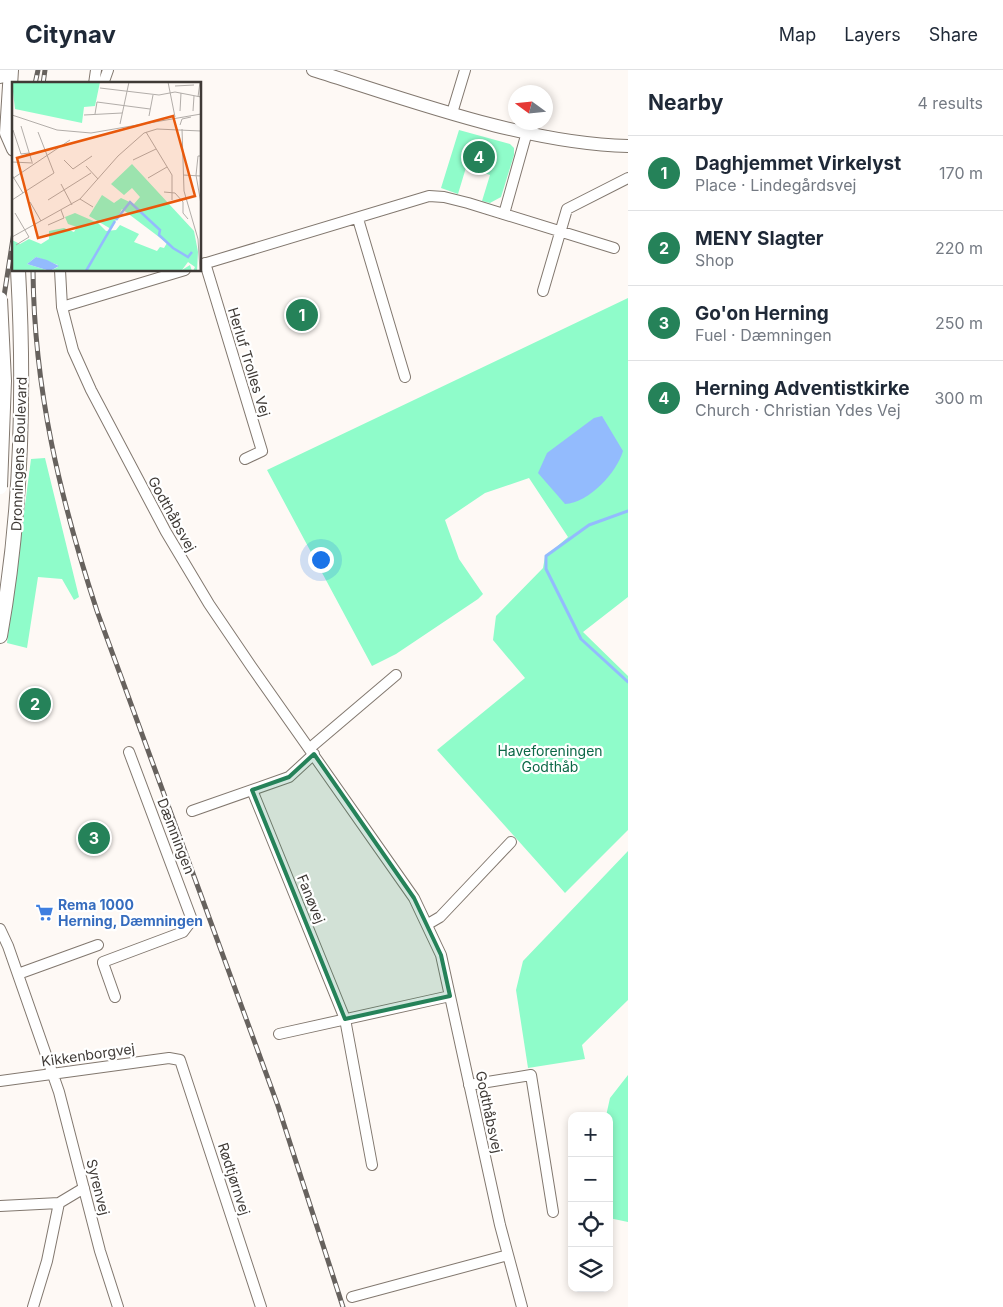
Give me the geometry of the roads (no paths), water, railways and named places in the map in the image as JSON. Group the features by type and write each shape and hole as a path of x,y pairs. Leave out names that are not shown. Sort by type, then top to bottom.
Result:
{"main road":[{"path":"0,70 13,77"},
{"path":"12,86 7,133 12,144"},
{"name":"Dronningens Boulevard","path":"0,636 14,550 20,488 22,380 18,271"},
{"name":"Dronningens Boulevard","path":"0,298 4,381 0,488"}],"street":[{"path":"104,82 108,70"},
{"path":"313,70 452,113 527,132 572,140 628,146"},
{"path":"452,113 465,70"},
{"path":"504,214 527,132"},
{"path":"543,291 567,209 628,178"},
{"path":"202,264 358,219 429,196 444,196 614,248"},
{"path":"358,219 405,377"},
{"name":"Herluf Trolles Vej","path":"202,264 262,451 245,458"},
{"name":"Godthåbsvej","path":"60,271 62,307 72,350 91,390 174,547 251,666 414,898 428,924 441,955 508,1255 522,1307"},
{"path":"62,307 182,271"},
{"path":"192,811 289,777 312,751 396,676"},
{"name":"Dæmningen","path":"115,997 103,962 183,932 190,926 192,920 130,752"},
{"name":"Fanøvej","path":"252,790 345,1019 372,1165"},
{"path":"428,924 440,917 511,842"},
{"path":"0,929 53,1074"},
{"path":"18,974 98,945"},
{"path":"279,1034 450,996"},
{"name":"Kikkenborgvej","path":"0,1081 169,1058 180,1060"},
{"name":"Rødtjørnvej","path":"180,1060 261,1307"},
{"name":"Syrenvej","path":"53,1074 118,1307"},
{"path":"469,1085 531,1076 553,1212"},
{"path":"0,1206 59,1203 84,1188"},
{"path":"33,1307 47,1261 59,1203"},
{"path":"352,1297 508,1255"}],"water":[{"path":"602,416 623,451 620,459 601,485 583,498 565,504 538,473 547,453 594,418"}],"waterway":[{"path":"628,511 589,525 546,556 546,569 581,639 628,682"}],"railway":[{"path":"35,82 38,70"},
{"path":"43,82 45,70"},
{"path":"0,322 12,245"},
{"path":"33,271 38,358 44,401 61,485 84,569 97,611 278,1106 343,1307"}],"place":[{"name":"Herning Adventistkirke","path":"479,157"},
{"name":"Daghjemmet Virkelyst","path":"302,315"},
{"name":"MENY Slagter","path":"35,704"},
{"name":"Go'on Herning","path":"94,838"},
{"name":"Rema 1000 Herning, Dæmningen","path":"44,913"}],"park label":[{"name":"Haveforeningen Godthåb","path":"550,760"}]}
